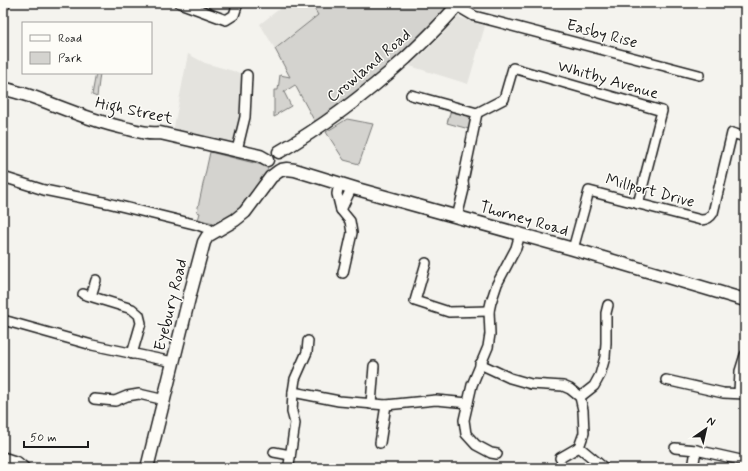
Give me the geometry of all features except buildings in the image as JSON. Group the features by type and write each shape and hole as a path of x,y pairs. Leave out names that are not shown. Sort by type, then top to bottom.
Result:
{"street":[{"path":"3,7 5,3"},
{"path":"182,3 226,20 234,15 238,3"},
{"name":"Easby Rise","path":"458,4 474,16 699,75"},
{"name":"Crowland Road","path":"275,162 293,144 340,112 386,76 436,30 458,4"},
{"name":"Whitby Avenue","path":"478,113 504,99 513,68 662,111 638,204"},
{"path":"237,150 245,117 247,75"},
{"name":"High Street","path":"3,88 40,99 67,111 122,128 149,134 160,133 237,150 275,162"},
{"path":"411,95 478,113 463,181 464,189 457,217"},
{"name":"Millport Drive","path":"573,249 589,191 701,220 706,220 713,213 732,133 745,136"},
{"name":"Thorney Road","path":"275,162 294,170 352,188 573,249 745,300"},
{"name":"Eyebury Road","path":"147,468 204,242 207,237 245,212 275,162"},
{"path":"3,177 44,190 198,225 214,232"},
{"path":"339,184 337,194 341,210 350,221 352,233 342,273"},
{"path":"341,210 352,188"},
{"path":"492,457 476,445 466,434 464,420 472,385 488,347 490,334 489,311 496,284 516,248 520,234"},
{"path":"426,263 415,301 450,312 489,311"},
{"path":"96,280 87,295 132,309 139,315 141,323 132,354"},
{"path":"580,397 594,386 600,375 605,357 606,312 608,305"},
{"path":"3,320 92,345 173,362"},
{"path":"289,465 295,423 292,412 293,392 295,379 307,352 308,341"},
{"path":"666,380 723,393 742,394 740,370 745,355"},
{"path":"480,364 510,378 531,384 563,386 570,389 580,397 583,410 584,433 579,447 560,458"},
{"path":"371,404 374,366"},
{"path":"293,392 340,402 386,405 436,400 468,403"},
{"path":"94,399 116,401 127,396 139,394 165,400"},
{"path":"380,443 386,405"},
{"path":"579,447 603,467"},
{"path":"674,448 696,450 745,460"},
{"path":"693,468 696,450"},
{"path":"274,452 290,455"},
{"path":"3,457 18,462 25,468"}],"shaded area":[{"path":"287,3 311,3 319,15 275,49 260,24"},
{"path":"458,17 485,26 468,84 410,66 440,37"},
{"path":"188,54 205,63 247,75 237,150 173,132"}],"green space":[{"path":"311,3 452,3 396,61 316,124 295,85 284,92 291,106 274,117 274,90 278,90 280,75 290,77 275,49 318,15"},
{"path":"96,74 100,74 97,97 92,95"},
{"path":"451,110 463,113 470,119 469,129 447,123"},
{"path":"347,119 373,124 359,164 344,160 326,132"},
{"path":"210,152 266,166 268,170 267,175 243,210 223,222 215,223 198,220 200,213 197,212"}]}
